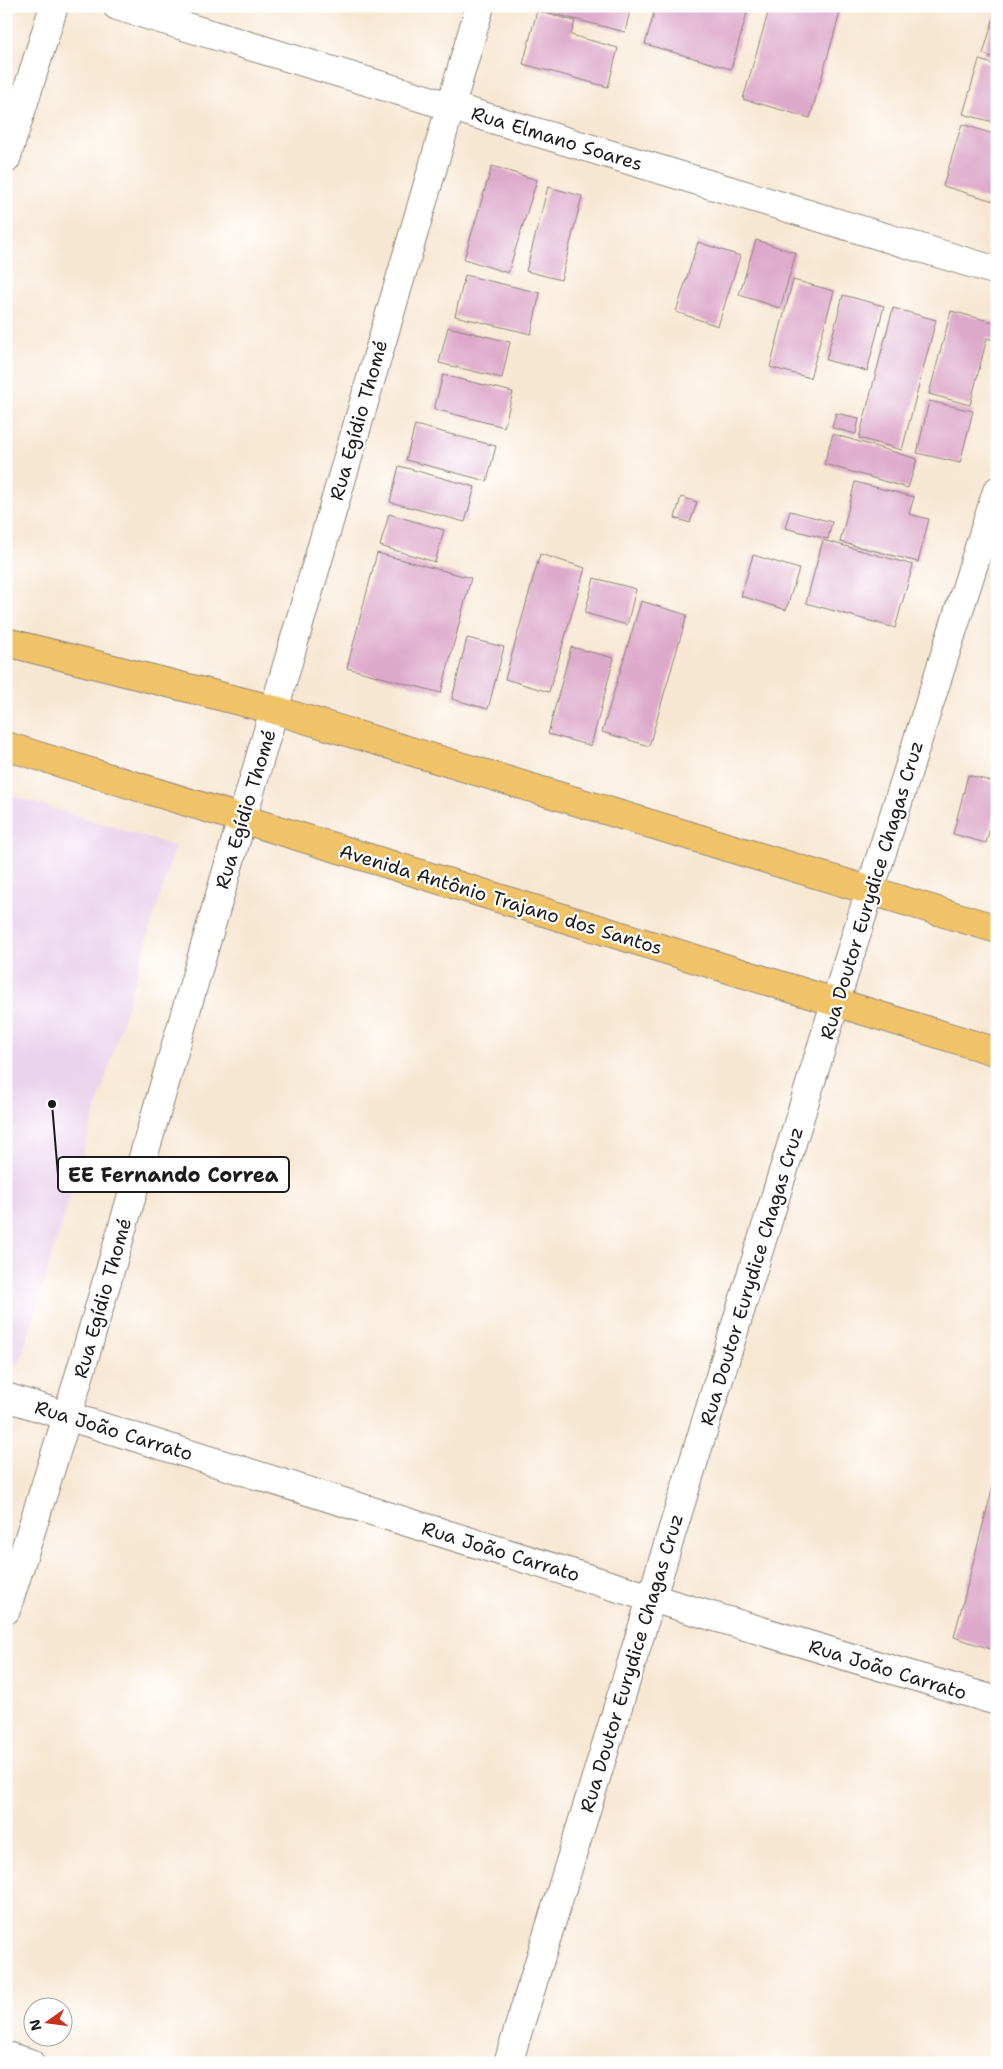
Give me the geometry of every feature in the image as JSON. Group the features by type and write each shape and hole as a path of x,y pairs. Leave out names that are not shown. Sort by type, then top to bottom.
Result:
{"main road":[{"path":"6,642 275,710 997,929"},
{"name":"Avenida Antônio Trajano dos Santos","path":"6,746 836,1004 997,1052"}],"street":[{"path":"6,159 54,6"},
{"name":"Rua Elmano Soares","path":"117,6 997,271"},
{"name":"Rua Egídio Thomé","path":"6,1610 68,1414 275,710 449,106 480,6"},
{"name":"Rua Doutor Eurydice Chagas Cruz","path":"508,2063 870,890 997,490"},
{"name":"Rua João Carrato","path":"6,1396 651,1598 997,1701"},
{"path":"6,2056 30,2063"}],"shaded area":[{"path":"6,794 175,846 19,1365 6,1361"}],"building":[{"path":"544,6 631,6 625,32 543,11"},
{"path":"656,6 749,6 731,69 645,44"},
{"path":"770,6 842,6 810,118 743,99"},
{"path":"997,10 997,59 983,54"},
{"path":"537,11 575,21 571,35 618,48 608,87 523,64"},
{"path":"979,60 997,65 997,123 963,114"},
{"path":"962,124 997,135 997,202 943,186"},
{"path":"492,166 537,180 508,273 464,259"},
{"path":"548,187 582,196 561,280 526,271"},
{"path":"756,240 796,253 780,308 739,295"},
{"path":"698,242 740,256 718,326 676,312"},
{"path":"465,275 540,293 531,334 455,316"},
{"path":"793,280 834,291 810,378 770,367"},
{"path":"843,295 884,306 867,371 826,360"},
{"path":"893,308 936,320 902,450 859,438"},
{"path":"951,311 997,323 994,340 987,338 970,405 929,394"},
{"path":"448,327 510,342 502,378 439,363"},
{"path":"443,375 513,392 504,427 434,409"},
{"path":"929,401 973,411 960,463 917,453"},
{"path":"836,413 859,418 856,434 832,428"},
{"path":"415,425 496,446 487,481 406,460"},
{"path":"833,434 917,459 908,488 824,464"},
{"path":"399,466 475,487 465,522 390,502"},
{"path":"855,482 914,497 909,514 929,519 918,562 840,542"},
{"path":"681,497 697,502 690,523 675,518"},
{"path":"790,511 832,522 828,539 785,528"},
{"path":"389,514 444,530 435,562 380,546"},
{"path":"823,540 913,565 895,628 806,603"},
{"path":"377,553 471,578 441,693 347,668"},
{"path":"540,554 585,568 549,692 505,679"},
{"path":"753,555 799,569 786,610 741,596"},
{"path":"594,578 636,589 627,625 585,613"},
{"path":"641,601 687,615 649,746 602,732"},
{"path":"467,638 504,647 488,709 452,699"},
{"path":"571,647 614,658 591,746 548,734"},
{"path":"968,775 997,783 997,802 986,843 953,834"},
{"path":"997,1475 997,1651 954,1637"}],"place":[{"name":"EE Fernando Correa","path":"52,1104"}]}
